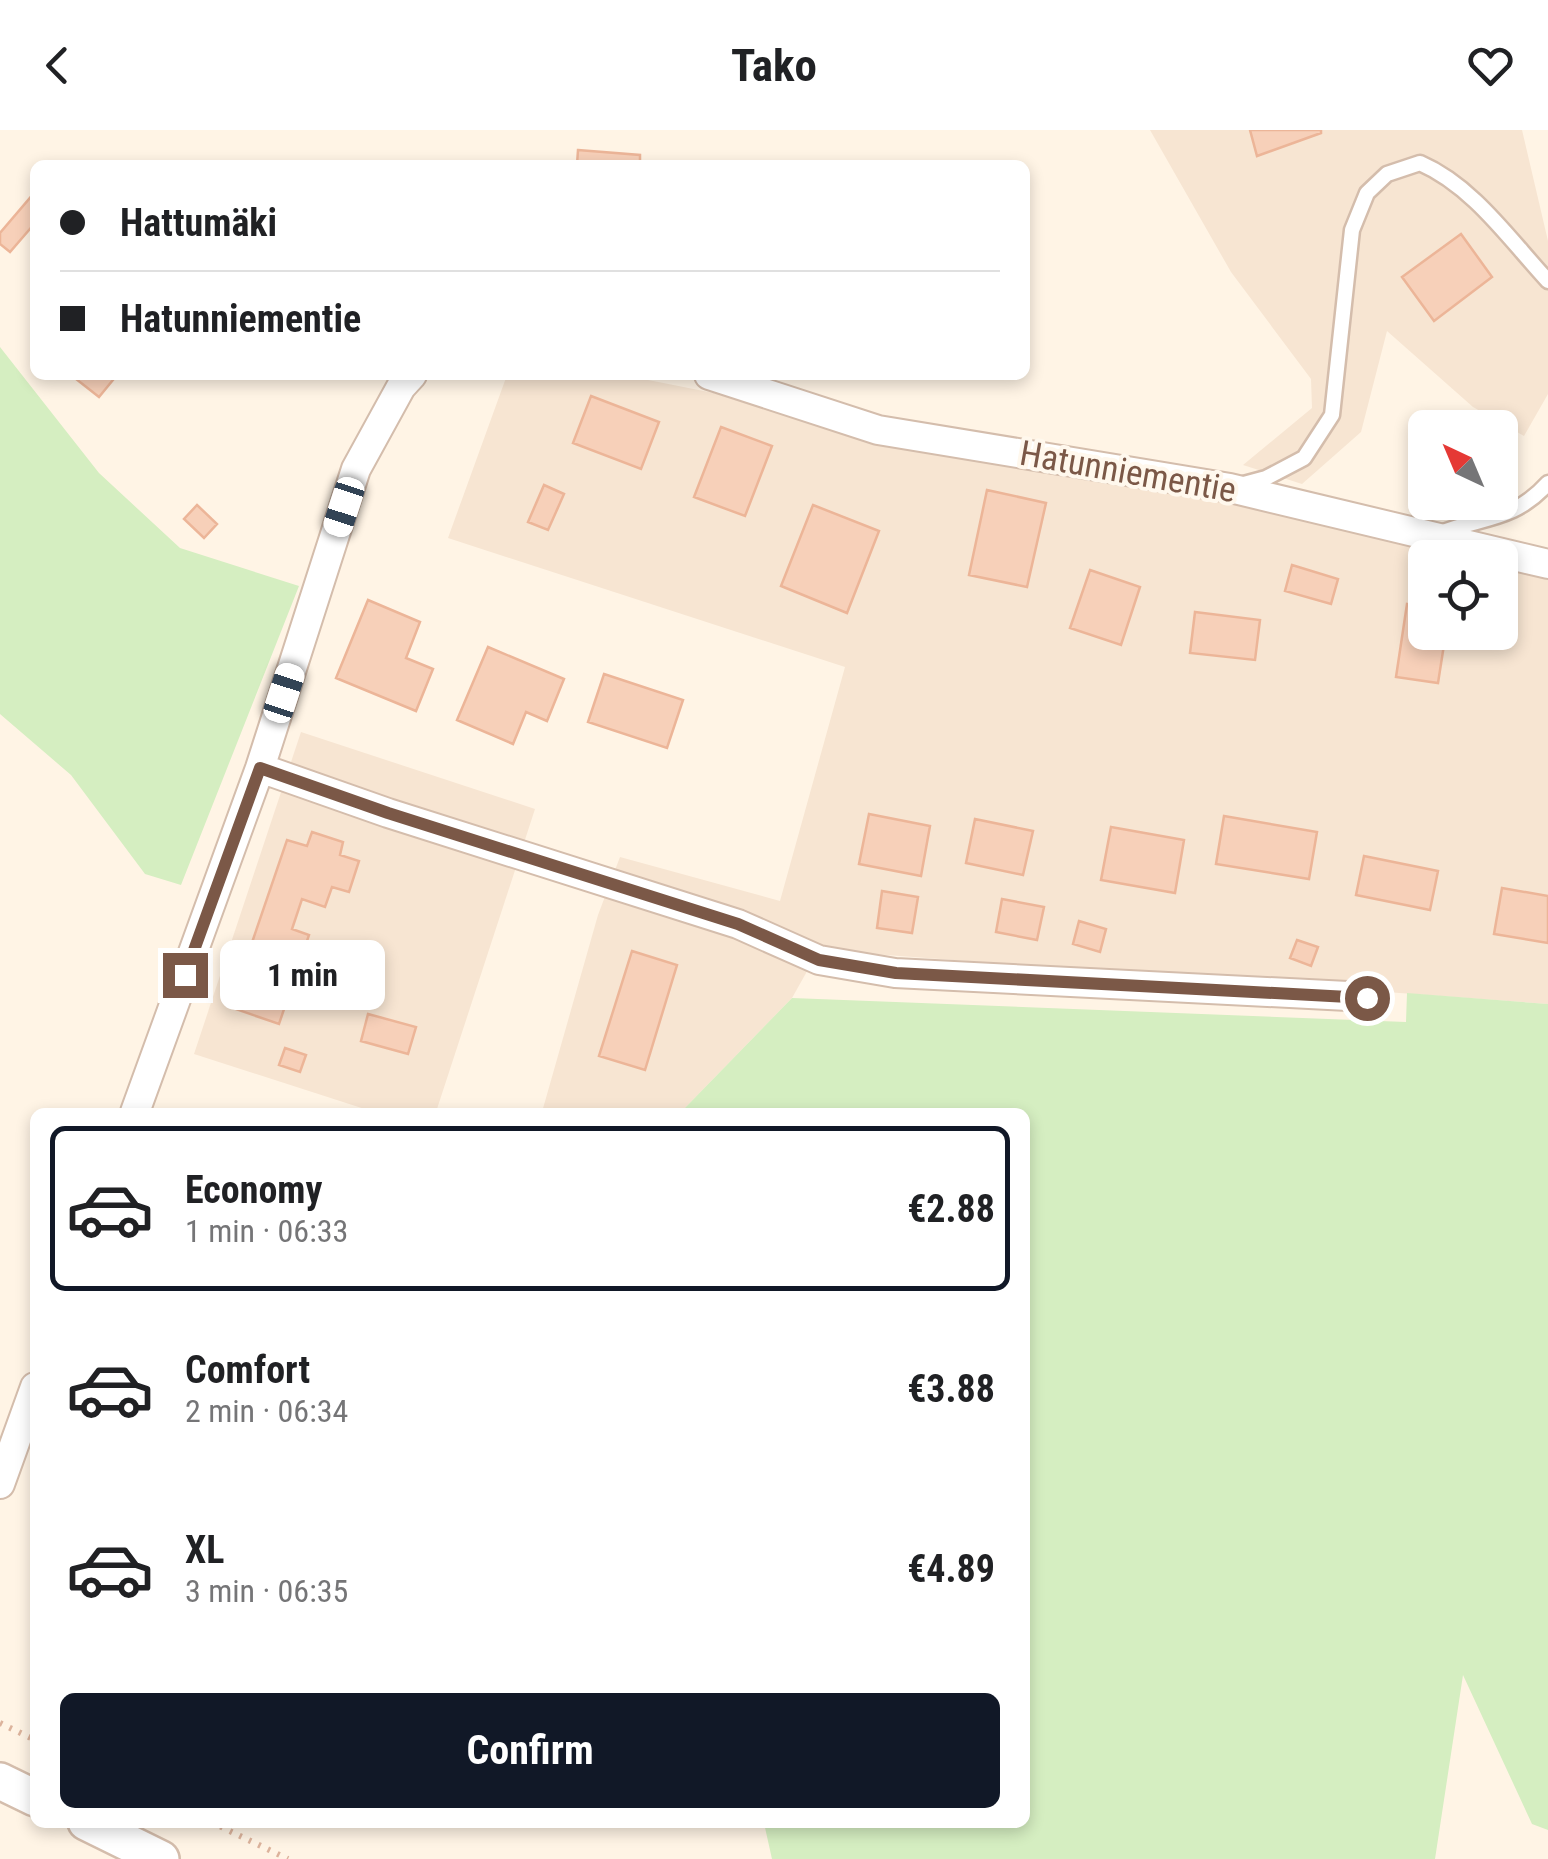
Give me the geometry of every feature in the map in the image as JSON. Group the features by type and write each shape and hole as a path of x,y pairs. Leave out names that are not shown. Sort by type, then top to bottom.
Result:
{"street":[{"path":"136,1108 260,768 356,469 407,380"},
{"name":"Hatunniementie","path":"724,380 878,430 1230,488 1548,564"},
{"path":"260,768 388,813 738,924 819,960 896,973 1367,998"},
{"path":"0,1484 30,1401"},
{"path":"0,1781 30,1796"},
{"path":"98,1828 161,1859"}],"lane":[{"path":"1230,488 1266,478 1304,458 1332,415 1352,230 1367,193 1387,174 1420,164 1438,171 1465,192 1548,281"},
{"path":"1430,538 1460,525 1507,516 1548,483"}],"path":[{"path":"0,1723 30,1738"},
{"path":"223,1828 288,1859"}],"shaded area":[{"path":"1150,130 1522,130 1548,241 1548,394 1524,436 1518,433 1518,410 1473,407 1387,331 1361,432 1302,484 1243,465 1312,408 1311,379 1231,272"},
{"path":"505,380 648,380 956,441 1408,542 1408,650 1518,650 1518,567 1548,573 1548,1004 819,950 792,998 685,1108 543,1108 598,915 620,857 780,901 845,667 448,538"},
{"path":"301,732 535,809 437,1108 362,1108 194,1054"}],"green space":[{"path":"0,347 99,473 180,548 299,586 181,885 145,874 71,775 0,714"},
{"path":"1407,993 1548,1004 1548,1830 1532,1824 1463,1675 1435,1859 772,1859 765,1828 1030,1828 1030,1108 685,1108 792,998 1406,1022"}],"building":[{"path":"1250,130 1321,130 1321,133 1257,156"},
{"path":"578,150 640,155 640,160 577,160"},
{"path":"30,198 30,229 10,252 0,244 0,233"},
{"path":"1461,234 1492,277 1434,321 1402,277"},
{"path":"77,380 113,380 99,397"},
{"path":"591,396 659,422 641,469 573,443"},
{"path":"721,427 772,446 745,516 694,497"},
{"path":"544,485 564,494 548,530 528,522"},
{"path":"987,490 1046,503 1027,587 969,575"},
{"path":"197,505 217,524 204,538 184,519"},
{"path":"813,505 879,531 847,613 781,586"},
{"path":"1292,565 1338,579 1331,604 1285,591"},
{"path":"1090,570 1140,587 1121,645 1070,628"},
{"path":"368,600 420,622 406,658 433,669 416,711 336,678"},
{"path":"1407,604 1408,650 1443,650 1438,683 1396,677"},
{"path":"1195,612 1260,620 1255,660 1190,653"},
{"path":"488,647 564,679 547,721 526,712 513,744 457,720"},
{"path":"604,674 683,700 667,748 588,722"},
{"path":"869,814 930,826 921,876 859,864"},
{"path":"1224,816 1317,832 1309,879 1216,864"},
{"path":"975,819 1033,831 1023,875 966,863"},
{"path":"1111,827 1184,840 1175,893 1101,880"},
{"path":"312,832 343,842 340,855 359,861 349,892 332,887 325,907 302,899 292,929 309,935 279,1024 230,1007 287,840 307,846"},
{"path":"1364,856 1438,871 1430,910 1356,895"},
{"path":"1502,888 1548,896 1548,943 1494,934"},
{"path":"882,891 918,897 912,933 877,928"},
{"path":"1002,899 1044,907 1037,940 996,932"},
{"path":"1079,921 1106,929 1100,952 1073,944"},
{"path":"1297,940 1318,947 1311,966 1290,958"},
{"path":"632,951 677,965 645,1070 599,1056"},
{"path":"368,1014 416,1027 408,1054 361,1041"},
{"path":"285,1048 306,1055 300,1072 279,1065"}],"route":[{"path":"185,975 260,768 388,813 738,924 819,960 896,973 1367,998"}]}
